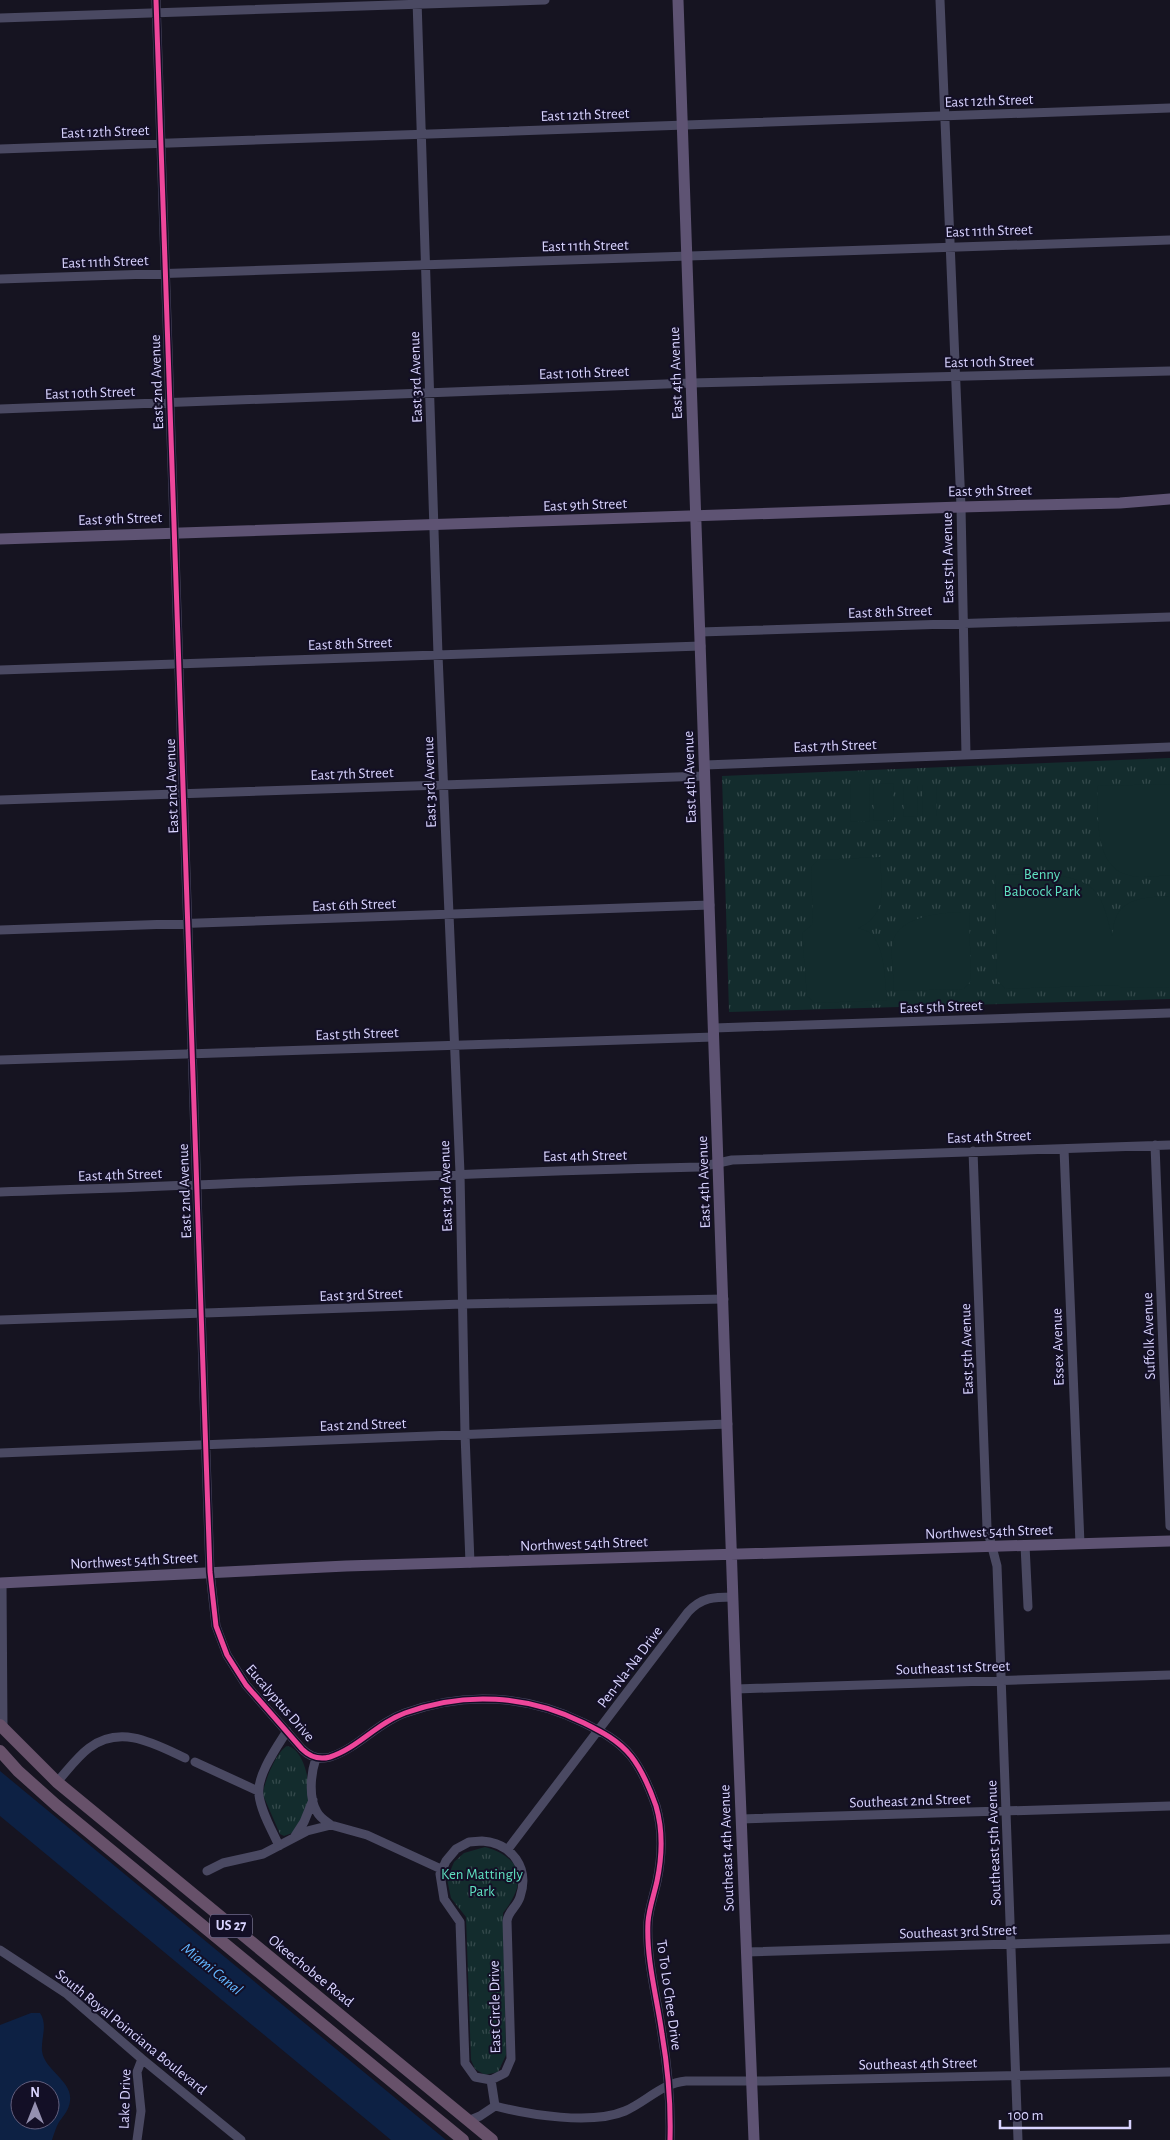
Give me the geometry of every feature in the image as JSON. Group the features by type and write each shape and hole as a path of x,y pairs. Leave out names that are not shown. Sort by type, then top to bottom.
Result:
{"highway":[{"name":"Okeechobee Road","path":"1,1726 57,1782 492,2140"},
{"name":"US 27","path":"0,1751 18,1771 56,1805 463,2140"},
{"path":"431,2114 456,2121 468,2121"}],"main road":[{"name":"East 4th Avenue","path":"678,0 724,1299 731,1554"},
{"name":"East 9th Street","path":"0,539 961,507 1120,504 1170,498"},
{"name":"Northwest 54th Street","path":"1,1583 210,1572 470,1562 1170,1541"},
{"name":"Southeast 4th Avenue","path":"731,1554 754,2140"}],"street":[{"name":"East 2nd Avenue","path":"156,0 185,794 210,1572"},
{"path":"0,18 417,2 545,0"},
{"name":"East 5th Avenue","path":"940,0 961,507 966,755"},
{"name":"East 3rd Avenue","path":"417,2 438,655 460,1173 465,1434 470,1562"},
{"name":"East 12th Street","path":"0,149 1170,108"},
{"name":"East 11th Street","path":"0,279 426,263 687,257 949,246 1170,240"},
{"name":"East 10th Street","path":"0,409 691,383 1170,371"},
{"name":"East 8th Street","path":"700,632 1170,617"},
{"name":"East 8th Street","path":"0,670 701,646"},
{"name":"East 7th Street","path":"0,800 444,785 966,755 1170,747"},
{"name":"East 6th Street","path":"0,930 710,905"},
{"name":"East 5th Street","path":"0,1060 454,1045 1170,1013"},
{"name":"Suffolk Avenue","path":"1155,1145 1170,1526"},
{"name":"East 4th Street","path":"0,1192 198,1186 460,1173 700,1167 732,1160 1170,1145"},
{"name":"Essex Avenue","path":"1064,1148 1080,1544"},
{"name":"East 5th Avenue","path":"973,1151 987,1528 991,1546"},
{"name":"East 3rd Street","path":"0,1320 202,1315 463,1304 724,1299"},
{"name":"East 2nd Street","path":"0,1453 728,1424"},
{"path":"1026,1545 1028,1607"},
{"name":"Southeast 5th Avenue","path":"991,1546 997,1566 1018,2140"},
{"name":"Eucalyptus Drive","path":"210,1572 216,1626 227,1655 240,1678 305,1752 316,1758 312,1772 313,1799 319,1815 331,1825"},
{"path":"1,1583 1,1726"},
{"name":"Pen-Na-Na Drive","path":"508,1849 692,1608 706,1598 733,1597"},
{"name":"Southeast 1st Street","path":"736,1689 1170,1674"},
{"name":"To To Lo Chee Drive","path":"316,1758 340,1753 398,1716 424,1707 458,1700 495,1699 532,1703 565,1714 616,1741 637,1764 655,1805 659,1820 660,1861 648,1932 668,2086 670,2140"},
{"path":"279,1846 258,1791 262,1776 287,1731"},
{"path":"57,1782 88,1748 96,1743 113,1738 132,1737 142,1739 185,1758"},
{"path":"195,1762 258,1791"},
{"name":"Eucalyptus Drive","path":"294,1838 304,1822 313,1799"},
{"name":"Southeast 2nd Street","path":"741,1819 1170,1806"},
{"path":"207,1871 223,1863 256,1856 312,1830 331,1825 375,1838 441,1869"},
{"path":"468,2121 495,2106 491,2080 475,2077 468,2070 464,2060 460,1922 443,1895 440,1882 441,1869 453,1852 469,1842 492,1842 508,1849"},
{"name":"East Circle Drive","path":"491,2080 506,2073 511,2055 507,1921 508,1915 520,1898 523,1880 517,1859 508,1849"},
{"name":"Southeast 3rd Street","path":"746,1952 1170,1939"},
{"name":"South Royal Poinciana Boulevard","path":"0,1950 67,1994 142,2059 241,2140"},
{"name":"Lake Drive","path":"137,2140 141,2110 137,2072 142,2059"},
{"name":"Southeast 4th Street","path":"495,2106 549,2116 604,2116 629,2109 657,2090 679,2081 694,2080 751,2081 1170,2072"}],"green space":[{"name":"Benny Babcock Park","path":"1170,758 1170,999 729,1012 722,776"},
{"path":"893,783 894,820 874,821 873,784"},
{"path":"850,784 869,784 870,821 851,822"},
{"path":"1170,784 1170,875 1138,877 1117,870 1103,850 1100,838 1097,786"},
{"path":"922,785 936,785 937,816 923,816"},
{"path":"903,786 917,786 918,816 904,817"},
{"path":"880,857 882,888 879,907 875,915 868,922 858,928 869,932 878,945 883,964 887,1000 815,1003 807,996 802,933 813,924 811,867 818,860"},
{"path":"1036,874 1079,880 1090,886 1101,900 1112,936 1115,920 1124,907 1145,898 1170,896 1170,987 1121,988 1118,985 1005,989 997,980 995,875"},
{"path":"969,912 971,981 964,989 894,991 892,948 895,937 901,928 921,918 947,913"},
{"path":"287,1746 294,1749 303,1762 308,1781 309,1799 307,1809 295,1832 284,1836 280,1834 263,1795 271,1768 279,1754"},
{"name":"Ken Mattingly Park","path":"485,1847 508,1858 518,1873 518,1882 516,1892 503,1913 506,2055 498,2072 485,2075 475,2069 471,2060 466,1917 451,1898 447,1879 454,1862 464,1853"}],"water":[{"name":"Miami Canal","path":"0,1771 446,2140 391,2140 0,1816"},
{"path":"31,2013 40,2013 44,2022 42,2051 44,2058 67,2087 70,2094 69,2107 60,2121 60,2080 10,2080 10,2130 56,2130 52,2140 0,2140 0,2025"}],"cycle path":[{"path":"156,0 210,1572 216,1626 227,1655 246,1685 302,1749 315,1757 326,1758 340,1753 385,1723 405,1713 450,1701 473,1699 496,1699 518,1702 562,1714 584,1723 609,1737 621,1745 631,1756 639,1767 648,1786 656,1806 660,1824 660,1863 650,1907 648,1936 650,1964 667,2074 670,2140"}]}
